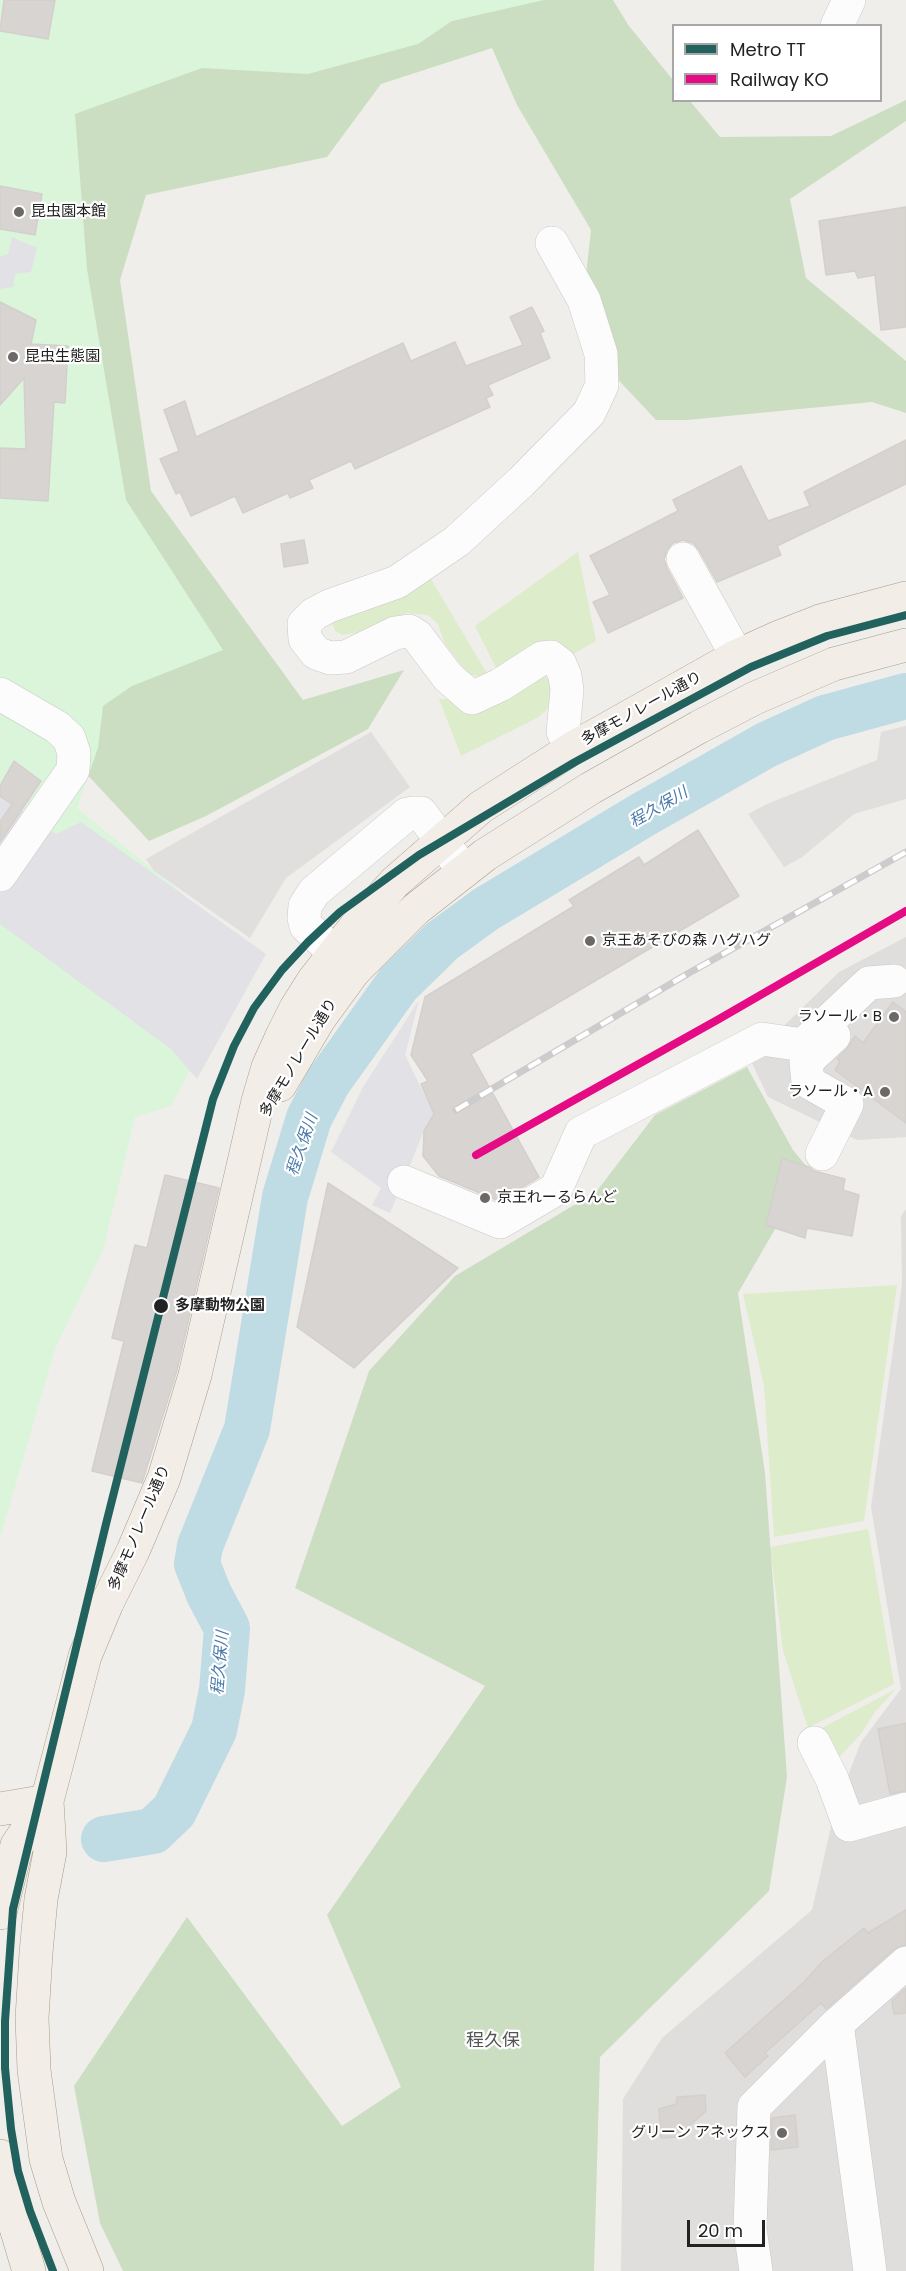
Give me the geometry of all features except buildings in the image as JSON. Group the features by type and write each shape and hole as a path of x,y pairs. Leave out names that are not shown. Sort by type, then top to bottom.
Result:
{"main road":[{"name":"多摩モノレール通り","path":"87,2271 59,2202 46,2159 34,2070 32,2018 36,1953 41,1899 50,1852 47,1801 85,1656 164,1478 195,1375 248,1148 300,1049 319,1019 344,962 395,882 481,807 573,748 737,657 820,621 906,598"},
{"name":"多摩モノレール通り","path":"344,962 506,841 591,788 746,703 799,678 834,664 906,645"},
{"name":"多摩モノレール通り","path":"0,1913 17,1845 47,1801"},
{"path":"0,1809 47,1801"},
{"path":"0,2156 6,2212 29,2271"}],"street":[{"path":"838,24 849,0"},
{"path":"552,243 584,300 601,354 603,385 589,413 521,482 457,541 397,582 329,606 314,614 304,624 305,639 316,654 330,658 346,657 396,633 410,631 417,636 448,678 472,698 500,685 542,658 551,657 560,664 565,676 567,690 563,732 573,748"},
{"path":"683,559 737,657"},
{"path":"0,694 57,727 69,738 74,753 73,770 0,875"},
{"path":"344,962 306,926 305,906 314,892 407,814 421,813 464,871"},
{"path":"822,1154 847,1104 808,1082 807,1062 900,976"},
{"path":"404,1182 500,1222 556,1189 581,1133 762,1039 803,1045 869,983 900,976"},
{"path":"814,1743 849,1825 906,1809"},
{"path":"756,2271 750,2229 754,2107 837,2024 906,1963"},
{"path":"837,2024 870,2271"}],"shaded area":[{"path":"12,237 37,248 31,272 15,274 13,287 0,289 0,257 8,254"},
{"path":"906,726 906,799 854,814 801,858 784,867 748,814 767,804 877,760 881,732"},
{"path":"371,732 410,787 286,878 250,938 154,871 146,859"},
{"path":"0,796 56,834 81,822 266,954 197,1079 171,1049 0,924"},
{"path":"906,937 906,1137 857,1140 768,1097 750,1059 839,972"},
{"path":"419,1000 405,1055 434,1114 424,1131 390,1213 372,1205 381,1188 331,1152 363,1087"},
{"path":"906,1209 906,2271 621,2271 623,2099 662,2038 812,1910 835,1809 861,1742 901,1689 871,1507 902,1284 901,1216"}],"green space":[{"path":"0,0 544,0 452,21 418,44 308,74 202,68 75,114 87,269 126,500 223,650 132,686 103,706 98,748 77,808 254,952 171,1106 135,1117 103,1250 55,1349 0,1538"},
{"path":"215,0 613,0 629,26 672,79 672,102 691,102 720,137 831,136 906,100 906,121 790,199 806,278 906,361 906,413 872,402 687,420 656,420 579,338 591,230 517,105 492,48 381,84 327,157 146,195 120,280 151,491 303,700 404,670 368,729 206,816 149,841 82,769 0,505 2,107"},
{"path":"578,552 596,641 570,656 497,670 475,626"},
{"path":"428,574 489,677 469,675 445,644 438,624 428,615 406,613 356,633 342,635 335,631 330,618"},
{"path":"540,672 550,681 553,688 547,710 537,718 461,756 439,699 449,699"},
{"path":"747,1067 793,1150 824,1188 785,1212 738,1293 765,1473 787,1777 769,1891 600,2057 594,2271 123,2271 100,2223 74,2086 187,1917 342,2126 401,2087 327,1915 485,1686 295,1588 369,1371 455,1276 596,1192 655,1115"},
{"path":"897,1285 864,1521 774,1537 764,1386 743,1294"},
{"path":"868,1529 894,1684 808,1728 783,1651 770,1547"},
{"path":"896,1689 875,1712 861,1734 828,1769 814,1732"}],"waterway":[{"name":"程久保川","path":"104,1839 153,1831 174,1811 214,1730 222,1690 227,1628 209,1594 197,1564 200,1546 247,1429 285,1197 309,1118 328,1082 398,984 442,941 486,909 644,814 766,745 825,718 906,696"}],"railway":[{"path":"456,1110 689,973 906,852"}],"metro line":[{"name":"TT","path":"53,2271 30,2211 18,2171 11,2129 5,2068 5,2021 13,1909 106,1524 213,1099 234,1046 254,1008 282,970 308,942 340,912 419,855 575,762 751,667 827,636 906,615"}],"rail line":[{"name":"KO","path":"476,1155 906,911"}],"place":[{"name":"昆虫園本館","path":"19,212"},
{"name":"昆虫生態園","path":"13,357"},
{"name":"京王あそびの森 ハグハグ","path":"590,941"},
{"name":"ラソール・B","path":"894,1017"},
{"name":"ラソール・A","path":"885,1092"},
{"name":"京王れーるらんど","path":"485,1198"},
{"name":"多摩動物公園","path":"161,1306"},
{"name":"グリーン アネックス","path":"782,2133"}],"district":[{"name":"程久保","path":"493,2041"}]}
